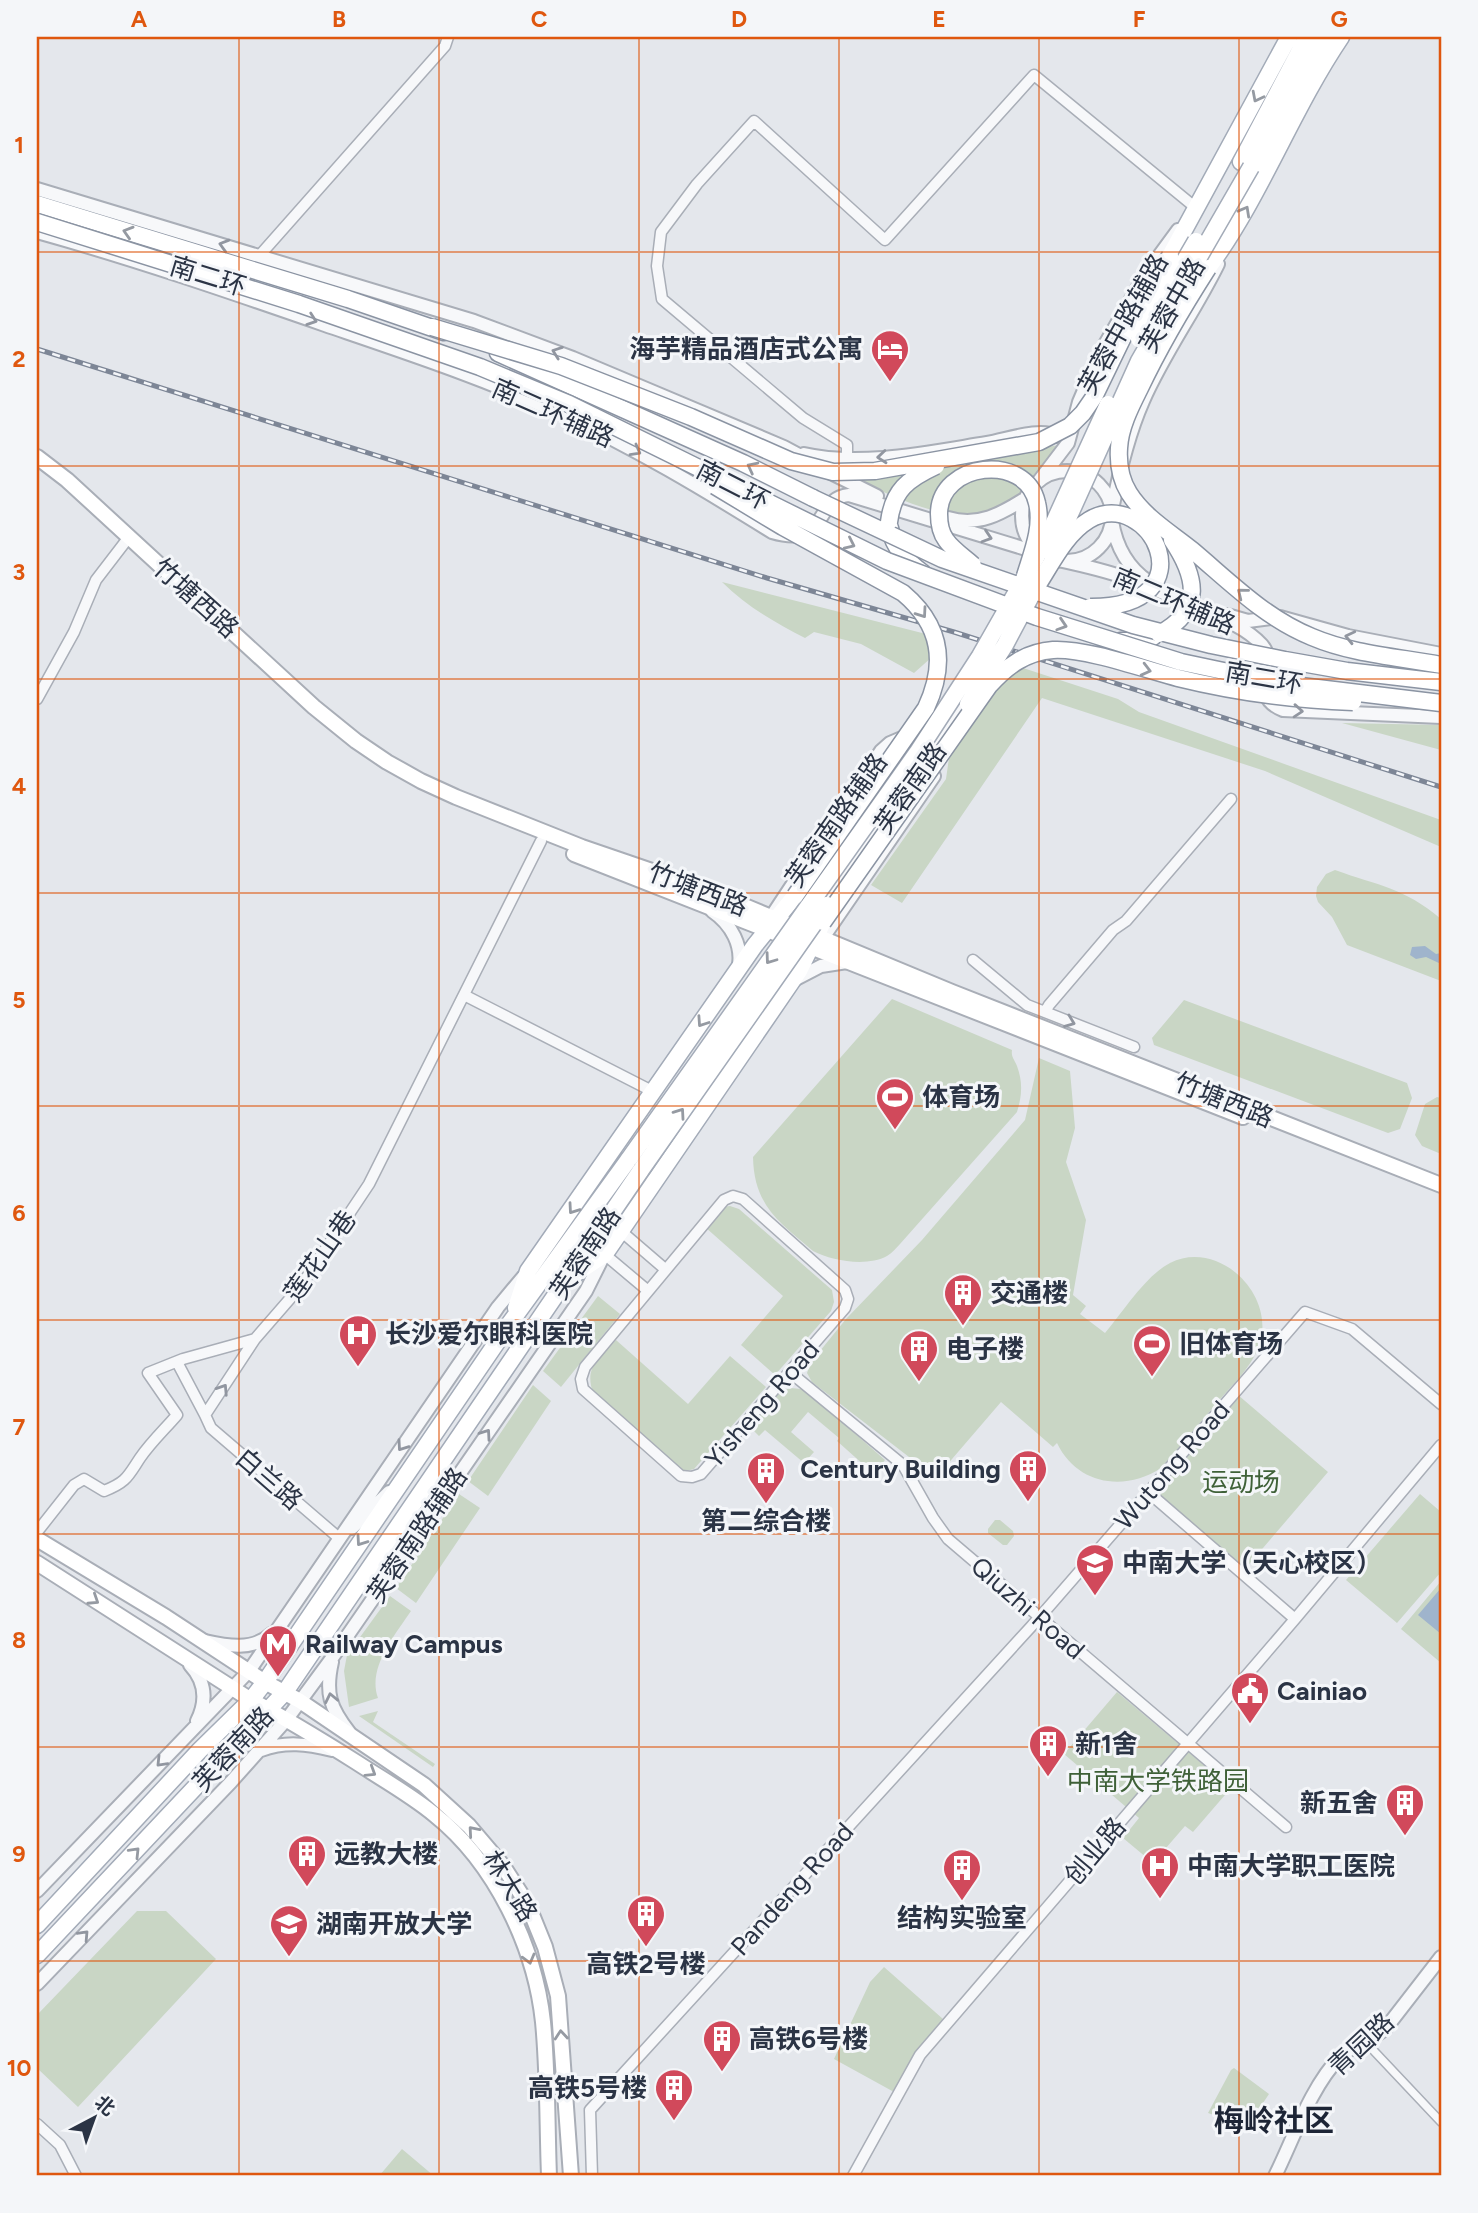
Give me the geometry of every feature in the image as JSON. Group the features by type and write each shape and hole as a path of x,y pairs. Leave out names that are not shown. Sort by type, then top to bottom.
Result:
{"main road":[{"name":"芙蓉中路","path":"1034,576 1139,361 1246,165 1325,37"},
{"path":"1103,639 1140,641 1153,637 1169,629 1185,612 1192,588 1189,568 1170,536 1129,493 1120,466 1119,446 1127,417 1149,368 1208,268 1233,234 1308,89 1341,37"},
{"path":"1246,165 1300,38"},
{"path":"432,327 561,366 691,417 791,461 833,472 875,471 1039,442 1070,426 1094,397 1125,333 1196,208 1300,38"},
{"name":"南二环","path":"38,205 432,327 652,420 910,546 1072,605 1133,625 1211,645 1347,671 1441,682"},
{"name":"南二环","path":"37,222 299,304 480,367 569,404 887,561 989,600 1181,662 1314,688 1440,708"},
{"path":"510,1323 528,1271 755,945 794,896 926,708 937,677 937,645 933,631 917,605 903,593 783,527 636,437"},
{"path":"927,576 902,555 895,544 889,522 892,503 906,483 925,471 961,456"},
{"name":"竹塘西路","path":"37,457 67,480 320,721 387,772 419,789 706,906 774,922 817,937 853,957 1441,1194"},
{"name":"竹塘西路","path":"37,466 127,540 314,707 387,762 456,797 582,847 747,907 774,922"},
{"path":"990,576 946,541 940,530 939,510 943,494 951,483 975,470 990,469 1011,473 1028,483 1037,502 1034,576"},
{"path":"1034,576 1072,535 1092,519 1115,514 1134,521 1149,532 1156,542 1161,565 1153,585 1143,596 1119,605 1072,605"},
{"path":"1156,522 1285,625 1312,638 1342,647 1441,665"},
{"name":"芙蓉南路","path":"37,1925 200,1750 251,1700 265,1682 510,1323 635,1164 937,751 999,654 1034,576"},
{"path":"598,1249 786,990 817,937 989,685 1008,667 1032,653 1064,649 1242,691 1297,698 1440,708"},
{"name":"竹塘西路","path":"853,957 952,992 1441,1185"},
{"name":"芙蓉南路","path":"614,1225 635,1164"},
{"name":"芙蓉南路","path":"37,1955 285,1692 567,1280 598,1249"},
{"name":"林大路","path":"37,1539 351,1735 446,1802 503,1866 528,1905 558,1996 571,2176"},
{"path":"37,1563 232,1689 287,1719 437,1816 457,1836 490,1877 513,1915 528,1954 543,2021 549,2176"}],"street":[{"path":"260,255 445,46 448,37"},
{"path":"847,460 846,446 803,418 662,299 657,266 661,232 696,184 754,121 885,240 1034,75 1196,208"},
{"name":"南二环辅路","path":"37,189 474,321 573,358 784,447 879,496 956,520 985,520 999,515 1026,498"},
{"name":"芙蓉中路辅路","path":"1039,481 1068,443 1079,402 1100,353 1162,251 1196,208"},
{"name":"南二环辅路","path":"37,232 272,307 403,352 521,397 628,447 772,532 794,536 811,531 834,500 849,495 1037,550"},
{"name":"芙蓉中路辅路","path":"1112,515 1135,422 1153,379 1233,234"},
{"path":"1079,402 1079,413 1083,420 1111,435 1124,435 1135,422"},
{"path":"784,447 812,456 847,460 989,443 1046,432 1068,443"},
{"path":"1077,472 1089,477 1100,485 1108,497 1112,515 1105,541 1098,549 1080,559 1058,560 1047,564 1034,576 1038,561 1037,550 1023,522 1026,498 1039,481 1050,474 1077,472"},
{"name":"南二环辅路","path":"1112,515 1114,532 1125,557 1140,575 1235,619 1248,621 1280,617 1348,636 1441,654"},
{"path":"37,699 74,632 96,580 127,540"},
{"path":"1037,550 1058,560"},
{"name":"南二环辅路","path":"1058,560 1129,579 1226,621 1251,635 1266,651 1267,699 1283,710 1440,708"},
{"name":"芙蓉南路辅路","path":"774,922 817,902 984,665 942,734 822,905 817,937"},
{"name":"芙蓉南路辅路","path":"774,922 881,751 890,743 946,719"},
{"name":"芙蓉南路辅路","path":"817,937 933,778 942,734"},
{"path":"1045,1012 1231,799"},
{"name":"莲花山巷","path":"205,1415 255,1339 301,1286 349,1218 369,1184 541,841"},
{"path":"706,906 733,932 740,954 738,970"},
{"path":"786,990 795,980 812,969 853,957"},
{"path":"973,960 1027,1005 1134,1047"},
{"path":"464,995 654,1092"},
{"name":"Yisheng Road","path":"733,1196 743,1199 845,1290 848,1299 845,1308 791,1373 701,1474 692,1477 681,1476 583,1389 581,1379 585,1367 665,1269 724,1200 733,1196"},
{"path":"614,1225 665,1269"},
{"path":"598,1249 647,1290"},
{"name":"芙蓉南路辅路","path":"37,1984 287,1719 586,1291 598,1249"},
{"path":"37,1891 249,1671 498,1307 528,1271"},
{"name":"Wutong Road","path":"1039,1618 1305,1312 1352,1329 1441,1404"},
{"path":"37,1532 74,1485 84,1479 104,1491 132,1474 140,1458 177,1415 148,1373 255,1339"},
{"name":"白兰路","path":"177,1362 211,1428 335,1543"},
{"name":"Qiuzhi Road","path":"791,1373 903,1465 948,1539 1286,1827"},
{"name":"创业路","path":"853,2176 920,2055 1441,1445"},
{"path":"335,1543 407,1475"},
{"path":"1148,1492 1295,1619"},
{"name":"Pandeng Road","path":"592,2176 590,2110 1039,1618"},
{"path":"200,1639 222,1645 246,1646 263,1641 279,1626"},
{"path":"334,1655 328,1690 334,1713 351,1735"},
{"path":"183,1657 199,1674 204,1690 203,1709 193,1729"},
{"path":"258,1752 279,1744 307,1744 340,1753"},
{"name":"青园路","path":"1275,2176 1329,2070 1352,2047 1386,2028 1441,1957"},
{"path":"1374,2051 1441,2122"},
{"path":"37,2124 60,2145 76,2176"}],"green space":[{"path":"1059,445 1045,470 1028,487 998,507 978,515 954,515 925,508 856,480"},
{"path":"722,582 926,634 932,657 914,673 861,644 814,632 805,638 761,613"},
{"path":"1020,667 1118,699 1139,712 1441,820 1441,847 1265,771 1042,698 902,903 871,885 946,779 950,751 988,695"},
{"path":"1342,723 1441,725 1441,750"},
{"path":"1335,870 1415,900 1441,919 1441,981 1347,945 1332,917 1316,896 1317,887 1326,874"},
{"name":"体育场","path":"892,999 1012,1050 1020,1078 1020,1100 1017,1112 892,1252 870,1261 839,1260 813,1251 771,1212 758,1188 753,1157"},
{"path":"1184,1000 1407,1083 1412,1098 1400,1129 1388,1133 1154,1045 1152,1038"},
{"path":"1039,1058 1070,1071 1075,1128 1066,1162 1086,1220 1073,1295 1086,1306 1080,1314 1105,1333 1152,1276 1170,1263 1188,1257 1206,1258 1239,1275 1251,1289 1259,1306 1262,1324 1260,1343 1247,1367 1161,1468 1132,1480 1118,1482 1089,1476 1066,1457 1057,1443 1053,1447 1001,1402 940,1473 931,1474 812,1382 807,1373 811,1362 846,1319 922,1240 1025,1120"},
{"path":"1437,1097 1441,1098 1441,1154 1422,1146 1415,1135 1425,1104"},
{"path":"723,1207 739,1209 832,1290 834,1302 831,1311 775,1375 741,1345 783,1296 705,1227"},
{"path":"598,1296 620,1314 561,1387 543,1371"},
{"path":"616,1340 688,1404 730,1356 766,1387 694,1469 682,1472 593,1393 590,1376 592,1370"},
{"path":"533,1385 551,1401 488,1496 468,1481"},
{"path":"791,1388 810,1394 885,1460 874,1474 837,1441 839,1438 808,1412 791,1432 814,1452 804,1463 765,1430 759,1436 752,1429 752,1424 769,1403"},
{"name":"运动场","path":"1238,1395 1328,1472 1245,1569 1155,1492"},
{"path":"459,1494 480,1508 416,1603 396,1588"},
{"path":"1420,1494 1441,1512 1441,1572 1397,1623 1346,1580"},
{"path":"995,1520 1000,1520 1013,1531 1014,1536 1007,1545 1003,1545 988,1533"},
{"path":"1441,1581 1441,1663 1401,1629"},
{"path":"390,1596 411,1611 379,1664 376,1675 378,1698 349,1707 344,1671 347,1655"},
{"name":"中南大学铁路园","path":"1117,1692 1231,1788 1193,1832 1185,1826 1153,1863 1123,1838 1139,1818 1064,1754"},
{"path":"378,1711 373,1722 435,1764 433,1767 359,1716"},
{"path":"137,1911 166,1911 216,1959 78,2107 37,2068 37,2015"},
{"path":"884,1967 943,2019 915,2053 894,2092 834,2059 870,1982"},
{"path":"1234,2068 1269,2094 1253,2118 1243,2125 1208,2113"},
{"path":"402,2149 434,2176 379,2176"}],"water":[{"path":"1425,946 1436,954 1441,953 1441,964 1426,957 1416,959 1410,955 1412,947"},
{"path":"1441,1588 1441,1634 1418,1615"}],"railway":[{"path":"37,349 767,578 954,632 1441,787"}],"place":[{"name":"海芋精品酒店式公寓","path":"890,383"},
{"name":"体育场","path":"895,1131"},
{"name":"交通楼","path":"963,1327"},
{"name":"长沙爱尔眼科医院","path":"358,1368"},
{"name":"旧体育场","path":"1152,1378"},
{"name":"电子楼","path":"919,1383"},
{"name":"Century Building","path":"1028,1503"},
{"name":"第二综合楼","path":"766,1505"},
{"name":"中南大学（天心校区）","path":"1095,1597"},
{"name":"Railway Campus","path":"278,1678"},
{"name":"Cainiao","path":"1250,1725"},
{"name":"新1舍","path":"1048,1778"},
{"name":"新五舍","path":"1405,1837"},
{"name":"远教大楼","path":"307,1888"},
{"name":"中南大学职工医院","path":"1160,1900"},
{"name":"结构实验室","path":"962,1902"},
{"name":"高铁2号楼","path":"646,1948"},
{"name":"湖南开放大学","path":"289,1958"},
{"name":"高铁6号楼","path":"722,2073"},
{"name":"高铁5号楼","path":"674,2122"}],"district":[{"name":"梅岭社区","path":"1274,2120"}]}
